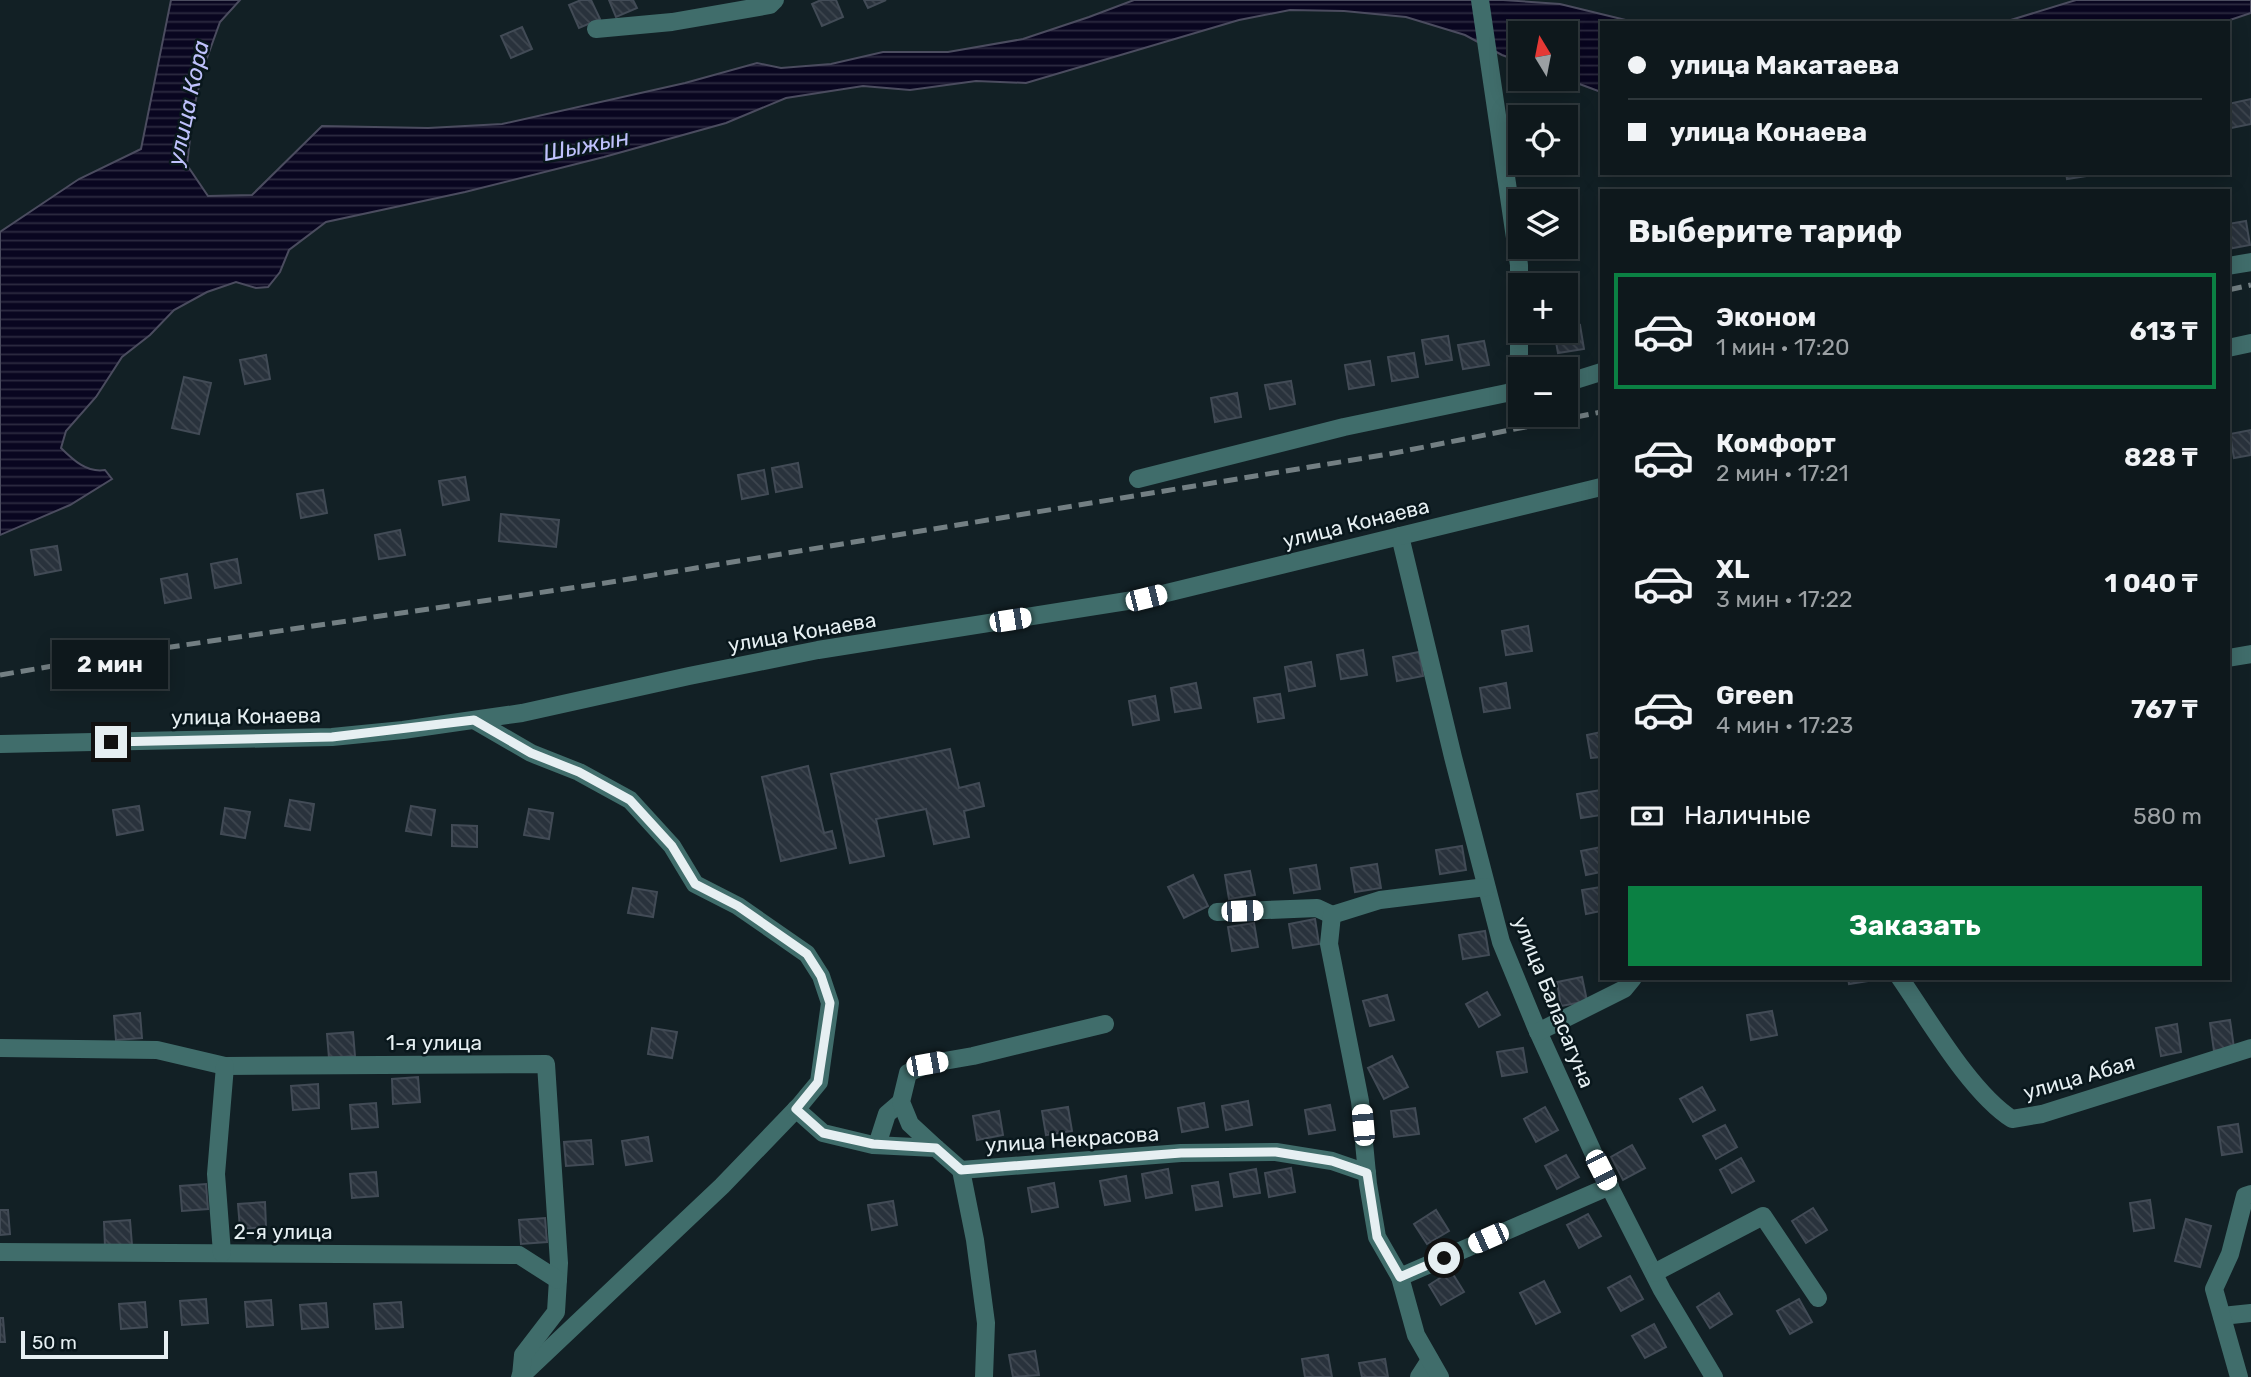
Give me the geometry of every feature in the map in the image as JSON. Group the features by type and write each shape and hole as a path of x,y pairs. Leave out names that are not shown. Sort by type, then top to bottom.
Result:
{"street":[{"path":"596,29 672,22 770,5 775,0"},
{"path":"1480,0 1519,265 1518,357"},
{"path":"2230,266 2251,262"},
{"path":"2230,348 2251,343"},
{"path":"1578,379 1600,372"},
{"path":"1138,479 1344,427 1508,393"},
{"name":"улица Конаева","path":"0,744 332,737 522,713 818,650 1146,598 1600,487"},
{"name":"улица Баласагуна","path":"1400,536 1501,942 1538,1032 1610,1186 1654,1273 1714,1377"},
{"path":"2230,658 2251,653"},
{"path":"474,720 531,753 579,772 630,800 672,846 695,884 738,906 807,954 821,976 830,1003 818,1082 796,1109 722,1186 521,1376"},
{"path":"1217,912 1317,908 1332,915 1381,900 1486,887"},
{"path":"1332,915 1329,944 1360,1101 1377,1237 1400,1277 1416,1335 1440,1377"},
{"path":"1538,1032 1624,989 1631,980"},
{"name":"улица Абая","path":"1901,980 1969,1076 2000,1111 2012,1119 2042,1114 2251,1048"},
{"path":"877,1144 887,1114 901,1102 908,1073 927,1064 1105,1024"},
{"name":"1-я улица","path":"0,1048 157,1051 225,1066 546,1064 558,1280 556,1312 523,1355 521,1376"},
{"path":"222,1253 216,1174 225,1066"},
{"name":"улица Некрасова","path":"901,1102 910,1124 961,1170 1181,1153 1276,1152 1332,1161 1367,1173"},
{"path":"796,1109 823,1133 877,1144 936,1148"},
{"path":"961,1170 975,1240 986,1323 984,1377"},
{"path":"1400,1277 1610,1186"},
{"path":"2239,1377 2214,1289 2230,1254 2245,1196 2251,1194"},
{"path":"1654,1273 1763,1216 1818,1298"},
{"name":"2-я улица","path":"0,1252 519,1255 558,1280"},
{"path":"2222,1317 2251,1313"},
{"path":"1419,1377 1430,1360"}],"water":[{"path":"171,0 240,0 220,22 203,69 193,112 187,165 208,196 252,195 322,126 428,128 502,124 685,83 757,63 781,68 831,64 883,52 948,52 1023,39 1134,0 1503,0 1560,4 1630,21 1600,21 1600,92 1578,83 1578,21 1508,21 1508,57 1465,35 1406,17 1344,11 1290,10 1239,20 1026,83 976,81 910,90 863,86 786,98 726,123 604,157 465,192 326,222 289,250 280,272 268,287 256,288 236,282 207,292 174,310 150,335 122,357 96,397 66,431 61,448 86,468 105,470 112,479 70,505 0,535 0,232 79,179 141,149"},
{"path":"2076,0 2251,0 2251,13 2227,21 2008,21"}],"building":[{"path":"581,0 591,0 600,19 579,28 569,5"},
{"path":"609,0 633,0 637,8 616,17"},
{"path":"821,0 836,0 843,17 822,26 812,4"},
{"path":"864,0 886,0 868,8"},
{"path":"522,27 532,49 511,58 501,36"},
{"path":"2251,99 2251,124 2231,128 2230,104"},
{"path":"2066,175 2093,175 2067,179"},
{"path":"2246,221 2250,245 2230,249 2230,224"},
{"path":"1578,325 1584,349 1558,353 1556,343 1578,343"},
{"path":"1448,336 1452,360 1426,364 1422,340"},
{"path":"1484,341 1489,365 1463,369 1458,345"},
{"path":"1414,353 1418,377 1392,381 1388,357"},
{"path":"266,355 270,379 245,384 240,360"},
{"path":"1370,361 1374,385 1349,389 1345,365"},
{"path":"184,377 211,383 199,434 172,428"},
{"path":"1291,381 1295,404 1270,409 1265,385"},
{"path":"1237,393 1241,417 1215,422 1211,398"},
{"path":"2251,430 2251,455 2234,458 2230,434"},
{"path":"798,463 802,487 776,492 772,468"},
{"path":"764,470 768,494 742,499 738,475"},
{"path":"465,477 469,500 443,505 439,481"},
{"path":"323,490 327,513 301,518 297,494"},
{"path":"501,514 559,520 556,547 499,541"},
{"path":"400,530 405,555 379,559 375,535"},
{"path":"57,546 61,570 35,575 31,550"},
{"path":"237,559 241,583 215,588 211,564"},
{"path":"187,574 191,598 165,603 161,579"},
{"path":"1528,626 1532,651 1506,655 1502,631"},
{"path":"1363,650 1367,675 1341,679 1337,655"},
{"path":"1419,652 1423,676 1397,681 1393,657"},
{"path":"1311,662 1315,686 1289,691 1285,667"},
{"path":"1196,683 1201,708 1175,712 1171,688"},
{"path":"1506,683 1510,708 1484,712 1480,688"},
{"path":"1280,694 1284,718 1258,722 1254,698"},
{"path":"1155,696 1159,720 1133,725 1129,701"},
{"path":"1600,732 1600,757 1591,758 1587,735"},
{"path":"950,749 959,788 979,783 984,806 964,811 969,837 934,844 926,809 876,819 884,856 850,863 831,774"},
{"path":"808,766 824,833 832,831 836,848 781,861 762,777"},
{"path":"1600,790 1600,815 1581,818 1577,794"},
{"path":"290,800 314,804 310,830 285,826"},
{"path":"139,806 143,830 117,835 113,810"},
{"path":"411,806 435,810 431,835 406,831"},
{"path":"225,808 250,812 245,838 221,834"},
{"path":"529,809 553,813 549,839 524,835"},
{"path":"452,825 477,826 477,847 452,846"},
{"path":"1462,846 1466,870 1440,874 1436,850"},
{"path":"1600,847 1600,872 1586,875 1581,851"},
{"path":"1377,864 1381,888 1355,892 1351,868"},
{"path":"1316,865 1320,889 1294,893 1290,869"},
{"path":"1250,871 1255,895 1229,899 1225,875"},
{"path":"1193,875 1208,906 1184,918 1168,887"},
{"path":"1600,887 1600,911 1586,914 1582,890"},
{"path":"633,888 657,892 653,917 628,913"},
{"path":"1315,919 1319,944 1293,948 1289,924"},
{"path":"1254,923 1258,947 1232,951 1228,927"},
{"path":"1485,931 1489,955 1463,959 1459,935"},
{"path":"1582,977 1587,1001 1561,1006 1557,982"},
{"path":"1848,980 1875,980 1849,984"},
{"path":"1487,992 1500,1015 1479,1027 1466,1004"},
{"path":"1387,995 1394,1020 1370,1026 1363,1001"},
{"path":"1772,1011 1777,1035 1751,1040 1747,1015"},
{"path":"140,1013 142,1038 116,1040 114,1016"},
{"path":"2230,1020 2234,1048 2214,1051 2210,1023"},
{"path":"2177,1024 2181,1052 2161,1056 2156,1028"},
{"path":"652,1028 677,1032 672,1058 648,1054"},
{"path":"353,1032 355,1056 329,1058 327,1034"},
{"path":"1523,1048 1527,1072 1502,1076 1497,1052"},
{"path":"1392,1056 1408,1087 1384,1099 1368,1068"},
{"path":"418,1077 420,1102 393,1104 392,1079"},
{"path":"318,1084 319,1108 293,1110 291,1086"},
{"path":"1702,1087 1715,1110 1693,1122 1680,1099"},
{"path":"1248,1101 1252,1125 1226,1130 1222,1106"},
{"path":"376,1103 378,1127 352,1129 350,1105"},
{"path":"1204,1103 1208,1127 1182,1132 1178,1108"},
{"path":"1330,1105 1335,1130 1309,1134 1305,1110"},
{"path":"1068,1107 1072,1131 1046,1135 1042,1111"},
{"path":"1545,1107 1558,1130 1536,1142 1524,1119"},
{"path":"1415,1108 1419,1134 1394,1137 1391,1111"},
{"path":"999,1111 1003,1135 977,1140 973,1116"},
{"path":"2238,1124 2242,1152 2222,1155 2218,1127"},
{"path":"1725,1125 1737,1147 1716,1159 1703,1136"},
{"path":"648,1137 652,1161 626,1165 622,1141"},
{"path":"591,1140 593,1164 566,1166 564,1142"},
{"path":"1632,1145 1645,1168 1623,1180 1611,1157"},
{"path":"1566,1155 1579,1177 1557,1189 1545,1166"},
{"path":"1741,1158 1754,1181 1732,1193 1720,1170"},
{"path":"1291,1168 1295,1192 1269,1197 1265,1173"},
{"path":"1168,1169 1172,1193 1146,1198 1142,1174"},
{"path":"1256,1169 1260,1193 1234,1197 1230,1174"},
{"path":"376,1172 378,1196 352,1198 350,1174"},
{"path":"1126,1176 1130,1201 1105,1205 1100,1181"},
{"path":"1218,1182 1222,1206 1196,1210 1192,1186"},
{"path":"1054,1183 1058,1207 1032,1212 1028,1188"},
{"path":"206,1184 208,1209 182,1211 180,1186"},
{"path":"2150,1200 2154,1228 2134,1231 2130,1203"},
{"path":"893,1201 897,1225 872,1230 868,1205"},
{"path":"265,1202 266,1227 240,1229 238,1204"},
{"path":"1813,1208 1827,1230 1806,1243 1792,1221"},
{"path":"0,1210 8,1210 10,1234 0,1235"},
{"path":"1436,1210 1449,1231 1427,1244 1414,1224"},
{"path":"1588,1214 1601,1236 1579,1248 1567,1225"},
{"path":"545,1218 547,1242 521,1244 519,1220"},
{"path":"2186,1219 2211,1226 2200,1267 2175,1261"},
{"path":"130,1220 132,1245 105,1247 104,1222"},
{"path":"1451,1271 1464,1292 1441,1305 1429,1285"},
{"path":"1630,1276 1643,1299 1621,1311 1608,1288"},
{"path":"1544,1281 1560,1312 1536,1324 1520,1293"},
{"path":"1719,1293 1732,1314 1710,1328 1697,1307"},
{"path":"206,1299 208,1323 182,1325 180,1301"},
{"path":"1799,1299 1812,1322 1790,1334 1777,1311"},
{"path":"271,1300 273,1325 247,1327 245,1302"},
{"path":"145,1302 147,1327 121,1329 119,1304"},
{"path":"401,1302 403,1327 376,1329 374,1304"},
{"path":"326,1303 328,1327 302,1329 300,1305"},
{"path":"0,1318 3,1318 5,1342 0,1342"},
{"path":"1654,1324 1666,1347 1645,1358 1632,1336"},
{"path":"1035,1351 1039,1375 1013,1377 1009,1355"},
{"path":"1328,1355 1332,1377 1305,1377 1302,1359"},
{"path":"1385,1359 1388,1377 1362,1377 1359,1363"}],"railway":[{"path":"2230,290 2251,285"},
{"path":"0,675 123,654 605,583 1389,454 1600,412"}],"route":[{"path":"111,742 332,737 474,720 531,753 579,772 630,800 672,846 695,884 738,906 807,954 821,976 830,1003 818,1082 796,1109 823,1133 873,1144 936,1148 961,1170 1080,1163 1181,1153 1276,1152 1332,1161 1367,1173 1377,1237 1400,1277 1444,1258"}],"water label":[{"name":"улица Кора","path":"188,103"},
{"name":"Шыжын","path":"586,145"}]}
